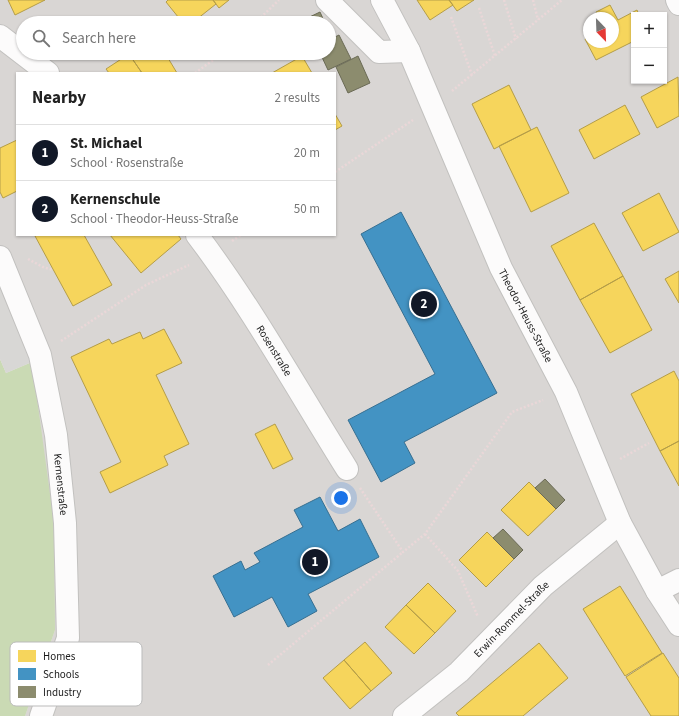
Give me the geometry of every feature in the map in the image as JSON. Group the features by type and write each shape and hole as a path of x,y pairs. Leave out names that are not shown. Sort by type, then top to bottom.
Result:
{"street":[{"path":"327,0 380,52 408,52"},
{"name":"Theodor-Heuss-Straße","path":"382,0 408,52 501,268 566,392 620,523 657,591 679,625"},
{"path":"677,0 679,4"},
{"path":"0,36 16,48"},
{"path":"31,60 47,72"},
{"name":"Rosenstraße","path":"197,236 212,255 347,469"},
{"name":"Kernenstraße","path":"0,257 40,355 56,435 65,523 68,638 67,642"},
{"name":"Erwin-Rommel-Straße","path":"404,716 459,672 543,586 620,523"},
{"path":"657,591 679,580"},
{"name":"Kernenstraße","path":"41,716 44,706"}],"path":[{"path":"262,16 279,0"},
{"path":"504,0 516,39"},
{"path":"534,0 538,20"},
{"path":"479,8 495,56"},
{"path":"451,17 472,75"},
{"path":"196,72 213,60"},
{"path":"40,355 146,285 212,255"},
{"path":"268,665 425,534 512,412 566,392"},
{"path":"598,472 650,443"},
{"path":"347,469 403,552"},
{"path":"425,534 458,571 489,641"}],"shaded area":[{"path":"0,0 679,0 679,716 25,716 28,706 142,706 142,642 51,642 55,630 32,363 0,359"},
{"path":"0,288 32,362 6,373 0,359"}],"green space":[{"path":"0,359 6,373 32,362 54,523 55,630 51,642 10,642 10,706 28,706 25,716 0,716"}],"building: Homes":[{"path":"8,0 45,0 15,15"},
{"path":"168,0 213,0 216,4 201,16 177,16 166,2"},
{"path":"213,0 229,0 219,8"},
{"path":"417,0 449,0 453,5 430,20"},
{"path":"449,0 474,0 457,11"},
{"path":"610,5 614,12 596,12"},
{"path":"631,13 631,42 596,60 590,48 619,48 619,19"},
{"path":"120,60 133,60 141,72 108,72 106,69"},
{"path":"133,60 169,60 176,72 141,72"},
{"path":"295,60 304,60 311,72 274,72"},
{"path":"678,77 679,116 657,128 641,97"},
{"path":"509,85 531,130 494,149 472,104"},
{"path":"625,105 640,134 594,159 579,130"},
{"path":"336,116 342,126 336,129"},
{"path":"537,127 569,193 531,212 499,146"},
{"path":"16,140 16,192 3,198 0,192 0,148"},
{"path":"659,193 679,232 643,251 622,213"},
{"path":"594,223 623,276 580,300 551,246"},
{"path":"35,236 85,236 112,285 73,306"},
{"path":"111,236 179,236 181,239 141,273"},
{"path":"679,271 679,303 665,279"},
{"path":"623,276 652,330 610,353 580,300"},
{"path":"164,329 182,363 156,375 189,444 164,456 168,465 110,493 100,472 121,462 71,357 109,339 112,344 140,332 143,339"},
{"path":"674,371 679,381 679,441 660,451 631,394"},
{"path":"275,424 293,459 273,469 255,434"},
{"path":"679,441 679,486 660,451"},
{"path":"529,482 556,509 528,536 501,510"},
{"path":"487,532 514,559 486,587 459,560"},
{"path":"428,583 456,611 435,633 406,605"},
{"path":"620,586 662,653 625,676 583,609"},
{"path":"406,605 435,633 414,654 385,627"},
{"path":"365,642 392,673 371,691 344,660"},
{"path":"539,643 568,678 523,716 459,716 456,713"},
{"path":"663,653 679,678 679,716 651,716 626,677"},
{"path":"344,660 371,691 350,709 323,678"}],"building: Schools":[{"path":"401,212 497,393 404,442 415,463 381,482 348,420 435,374 361,234"},
{"path":"320,497 338,531 360,519 379,557 308,594 317,611 288,627 272,597 234,617 213,576 241,561 245,570 260,562 254,553 303,527 294,510"}],"building: Industry":[{"path":"320,12 322,16 312,16"},
{"path":"339,35 351,59 328,70 323,60 336,60 336,36"},
{"path":"358,56 370,83 348,93 336,67"},
{"path":"545,479 565,500 556,509 535,488"},
{"path":"503,529 523,550 514,559 493,538"}],"place":[{"name":"Kernenschule","path":"424,304"},
{"name":"St. Michael","path":"315,562"}]}
